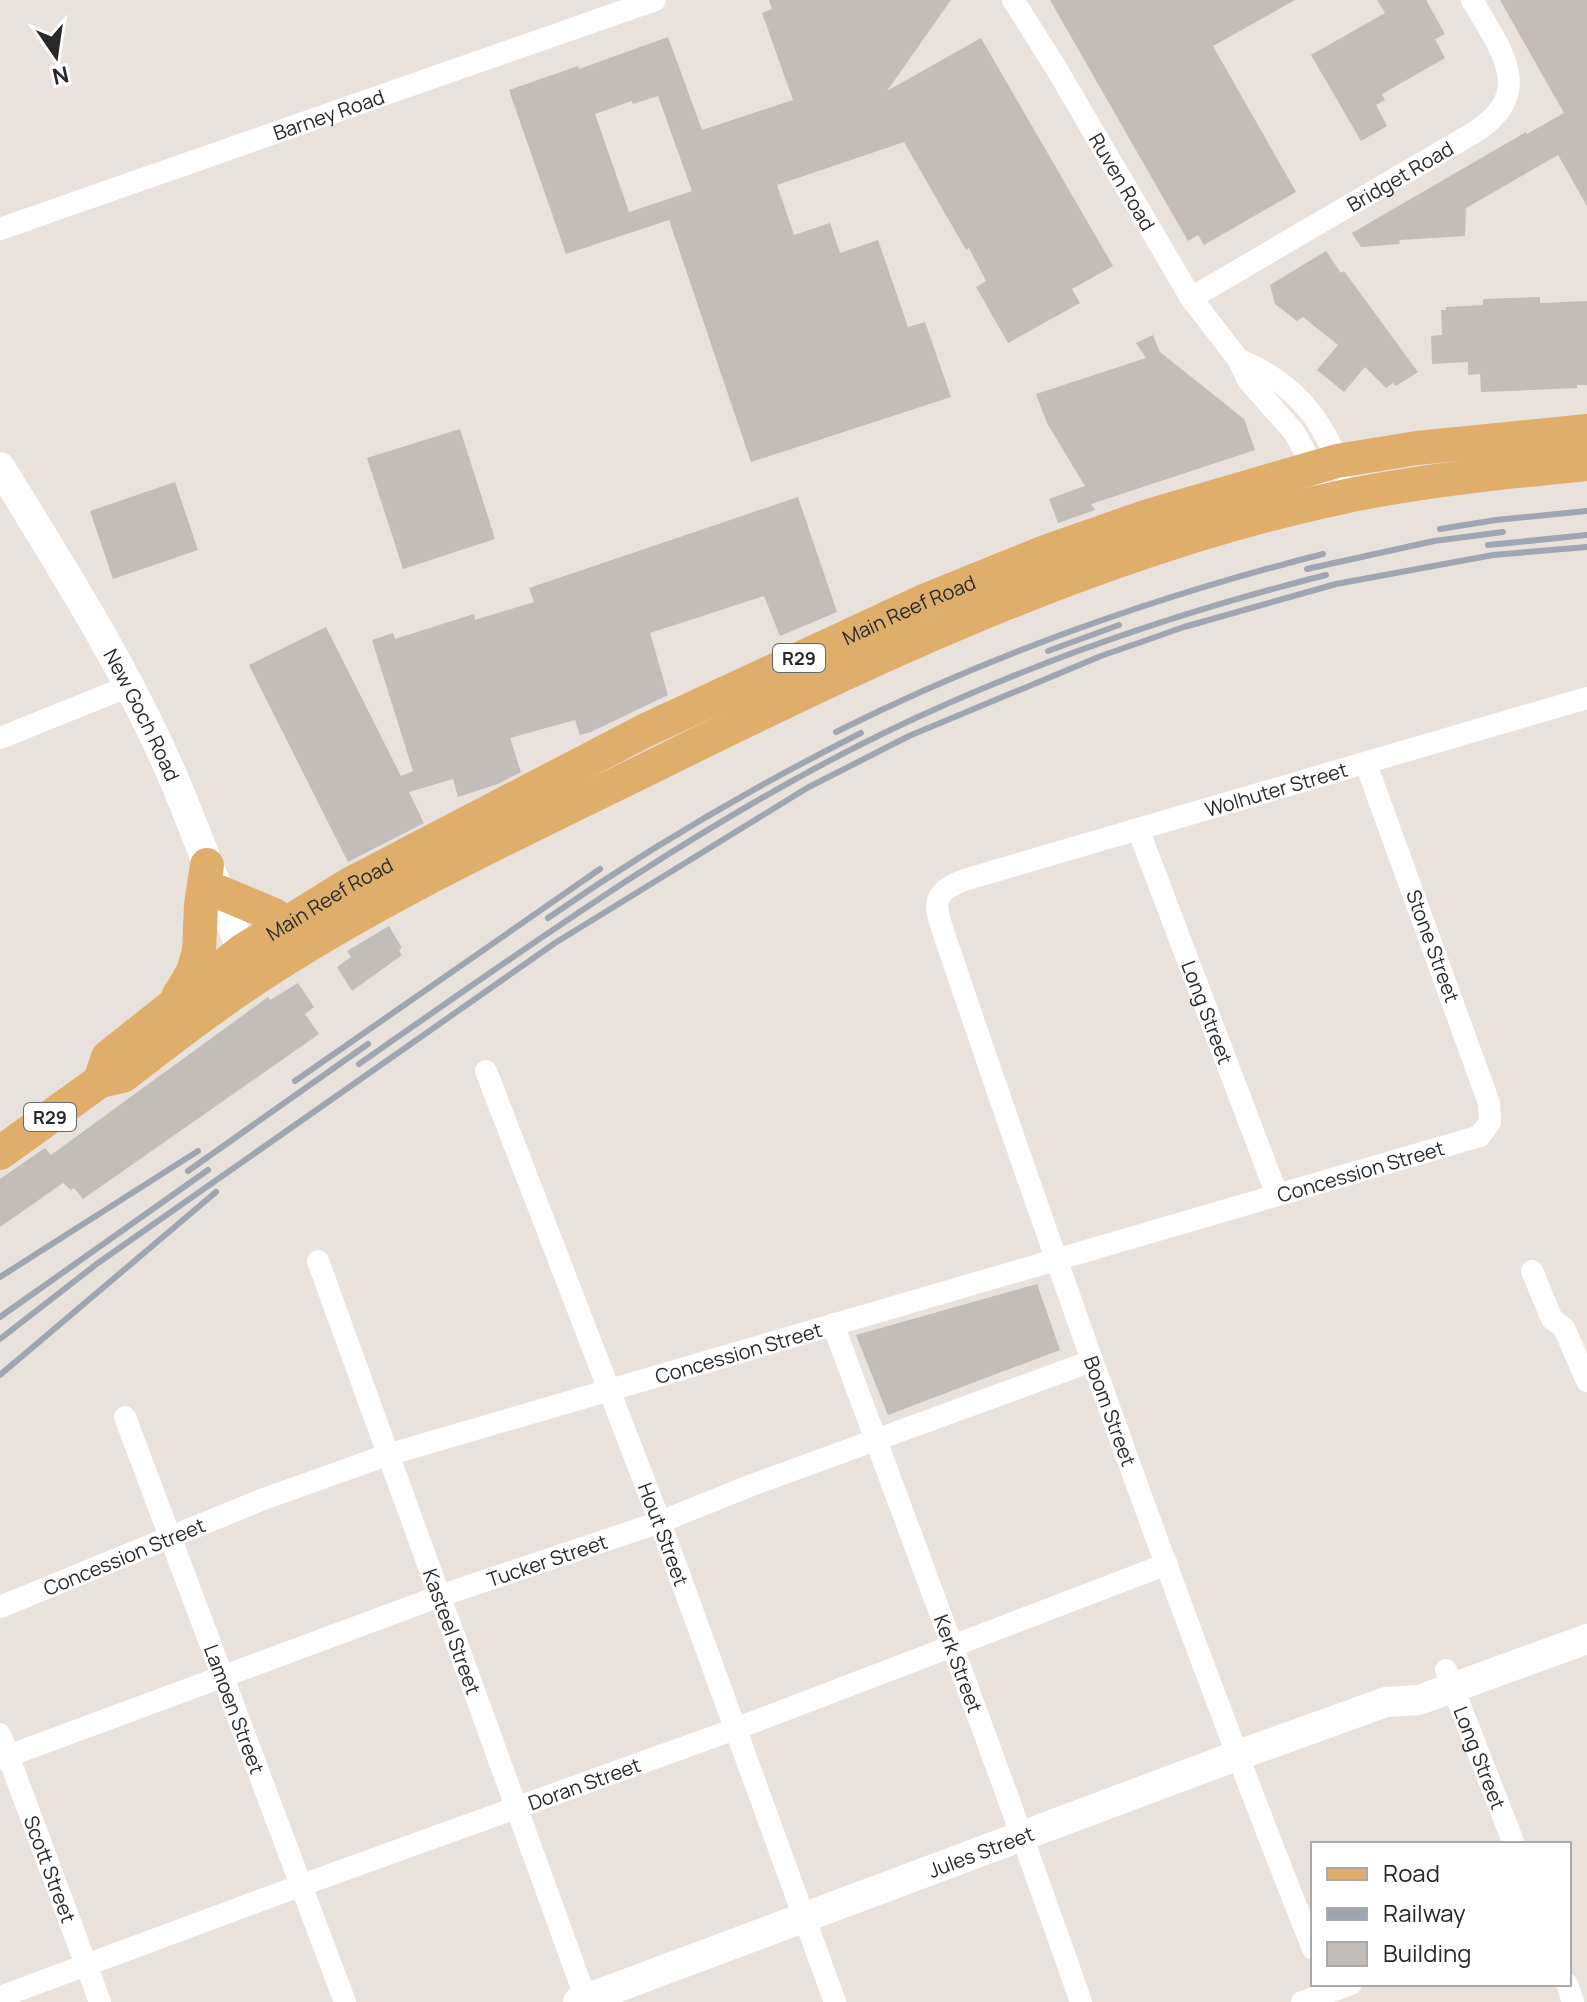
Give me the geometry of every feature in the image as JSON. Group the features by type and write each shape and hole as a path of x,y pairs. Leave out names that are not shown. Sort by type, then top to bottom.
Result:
{"main road":[{"name":"Main Reef Road","path":"0,1153 100,1081 123,1076 248,965 285,922 352,883 644,731 924,601 1045,552 1148,516 1326,464 1427,447 1587,431"},
{"name":"Main Reef Road","path":"100,1081 108,1057 172,1008 248,965 374,909 690,747 928,636 1040,590 1161,546 1338,498 1472,476 1587,464"},
{"name":"New Goch Road","path":"0,467 95,621 129,686 172,775 248,965"},
{"path":"172,1008 193,972 199,951 201,905 213,878 285,922"},
{"name":"Jules Street","path":"1449,1679 1587,1618"},
{"name":"Jules Street","path":"584,2001 1386,1702 1413,1683 1449,1679 1587,1639"}],"street":[{"name":"Barney Road","path":"0,229 655,0"},
{"name":"Ruven Road","path":"1013,0 1191,298 1238,359 1248,380 1326,464 1338,498"},
{"name":"Bridget Road","path":"1191,298 1496,117 1507,101 1509,80 1493,37 1472,0"},
{"path":"0,738 129,686"},
{"name":"Wolhuter Street","path":"964,880 1587,698"},
{"name":"Stone Street","path":"1366,764 1489,1103 1491,1113 1487,1129"},
{"name":"Long Street","path":"1138,829 1277,1195"},
{"name":"Boom Street","path":"964,880 941,893 937,903 938,914 1055,1260 1236,1756 1311,1944"},
{"name":"Hout Street","path":"486,1071 660,1522 835,2002"},
{"name":"Concession Street","path":"0,1607 170,1536 387,1455 1467,1142 1487,1129"},
{"name":"Kasteel Street","path":"318,1261 584,2001"},
{"path":"1532,1271 1552,1319 1564,1328 1587,1381"},
{"name":"Kerk Street","path":"833,1324 1023,1836 1081,2002"},
{"name":"Tucker Street","path":"3,1749 224,1677 440,1596 660,1522 875,1439 1092,1361"},
{"name":"Lamoen Street","path":"125,1417 345,2002"},
{"name":"Doran Street","path":"0,1997 735,1729 1167,1564"},
{"name":"Long Street","path":"1449,1679 1513,1842"},
{"name":"Scott Street","path":"3,1749 100,2002"},
{"path":"1302,2002 1335,1990"}],"building":[{"path":"769,0 951,0 887,91 981,38 1113,266 1072,289 1080,303 1008,343 976,287 986,281 969,248 966,250 904,142 777,185 794,235 830,223 840,253 878,240 908,327 925,322 951,397 751,462 669,220 566,254 509,90 668,37 702,130 793,100 762,13 772,9","holes":["658,96 692,191 629,212 595,114"]},
{"path":"1050,0 1295,0 1213,46 1296,192 1204,245 1198,235 1188,241"},
{"path":"1377,0 1426,0 1445,34 1435,39 1445,58 1382,94 1385,100 1376,105 1387,126 1361,141 1311,55 1385,13"},
{"path":"1500,0 1587,0 1587,206 1558,155 1466,208 1465,236 1400,240 1399,244 1361,247 1352,233 1564,113"},
{"path":"1326,251 1418,372 1396,386 1393,383 1386,388 1365,367 1344,392 1317,370 1338,345 1303,317 1297,321 1275,304 1270,285"},
{"path":"1540,297 1540,303 1587,301 1587,385 1481,392 1480,374 1468,375 1468,362 1432,364 1431,336 1442,335 1441,310 1483,305 1483,299"},
{"path":"1153,335 1160,352 1244,419 1255,450 1091,504 1095,510 1058,523 1049,499 1085,486 1047,423 1036,394 1146,358 1136,343"},
{"path":"460,429 495,539 403,569 367,458"},
{"path":"175,482 198,550 113,579 90,511"},
{"path":"798,497 837,612 780,636 764,596 650,633 668,695 580,735 575,720 510,738 521,772 498,784 458,797 453,779 409,792 424,823 348,862 249,665 326,627 401,776 413,771 372,640 393,633 395,639 474,614 475,620 534,602 529,588"},
{"path":"389,926 402,948 399,950 402,955 352,991 337,967 351,957 347,951"},
{"path":"298,983 314,1007 305,1014 319,1034 83,1199 74,1188 71,1190 63,1183 0,1227 0,1179 45,1148 51,1155 268,997 270,1000"},
{"path":"1037,1284 1060,1350 888,1415 856,1335"}],"railway":[{"path":"1440,529 1587,511"},
{"path":"1307,569 1434,541 1503,532"},
{"path":"1488,545 1587,535"},
{"path":"0,1339 98,1263 555,943 807,788 909,736 1101,656 1184,627 1336,584 1493,555 1587,547"},
{"path":"836,732 954,677 1075,630 1198,589 1323,554"},
{"path":"359,1064 681,846 815,768 884,733 991,685 1101,643 1213,606 1326,575"},
{"path":"1048,651 1119,625"},
{"path":"548,918 701,820 861,733"},
{"path":"295,1081 600,869"},
{"path":"188,1171 368,1044"},
{"path":"0,1277 198,1151"},
{"path":"0,1317 208,1170"},
{"path":"0,1375 216,1192"}]}
